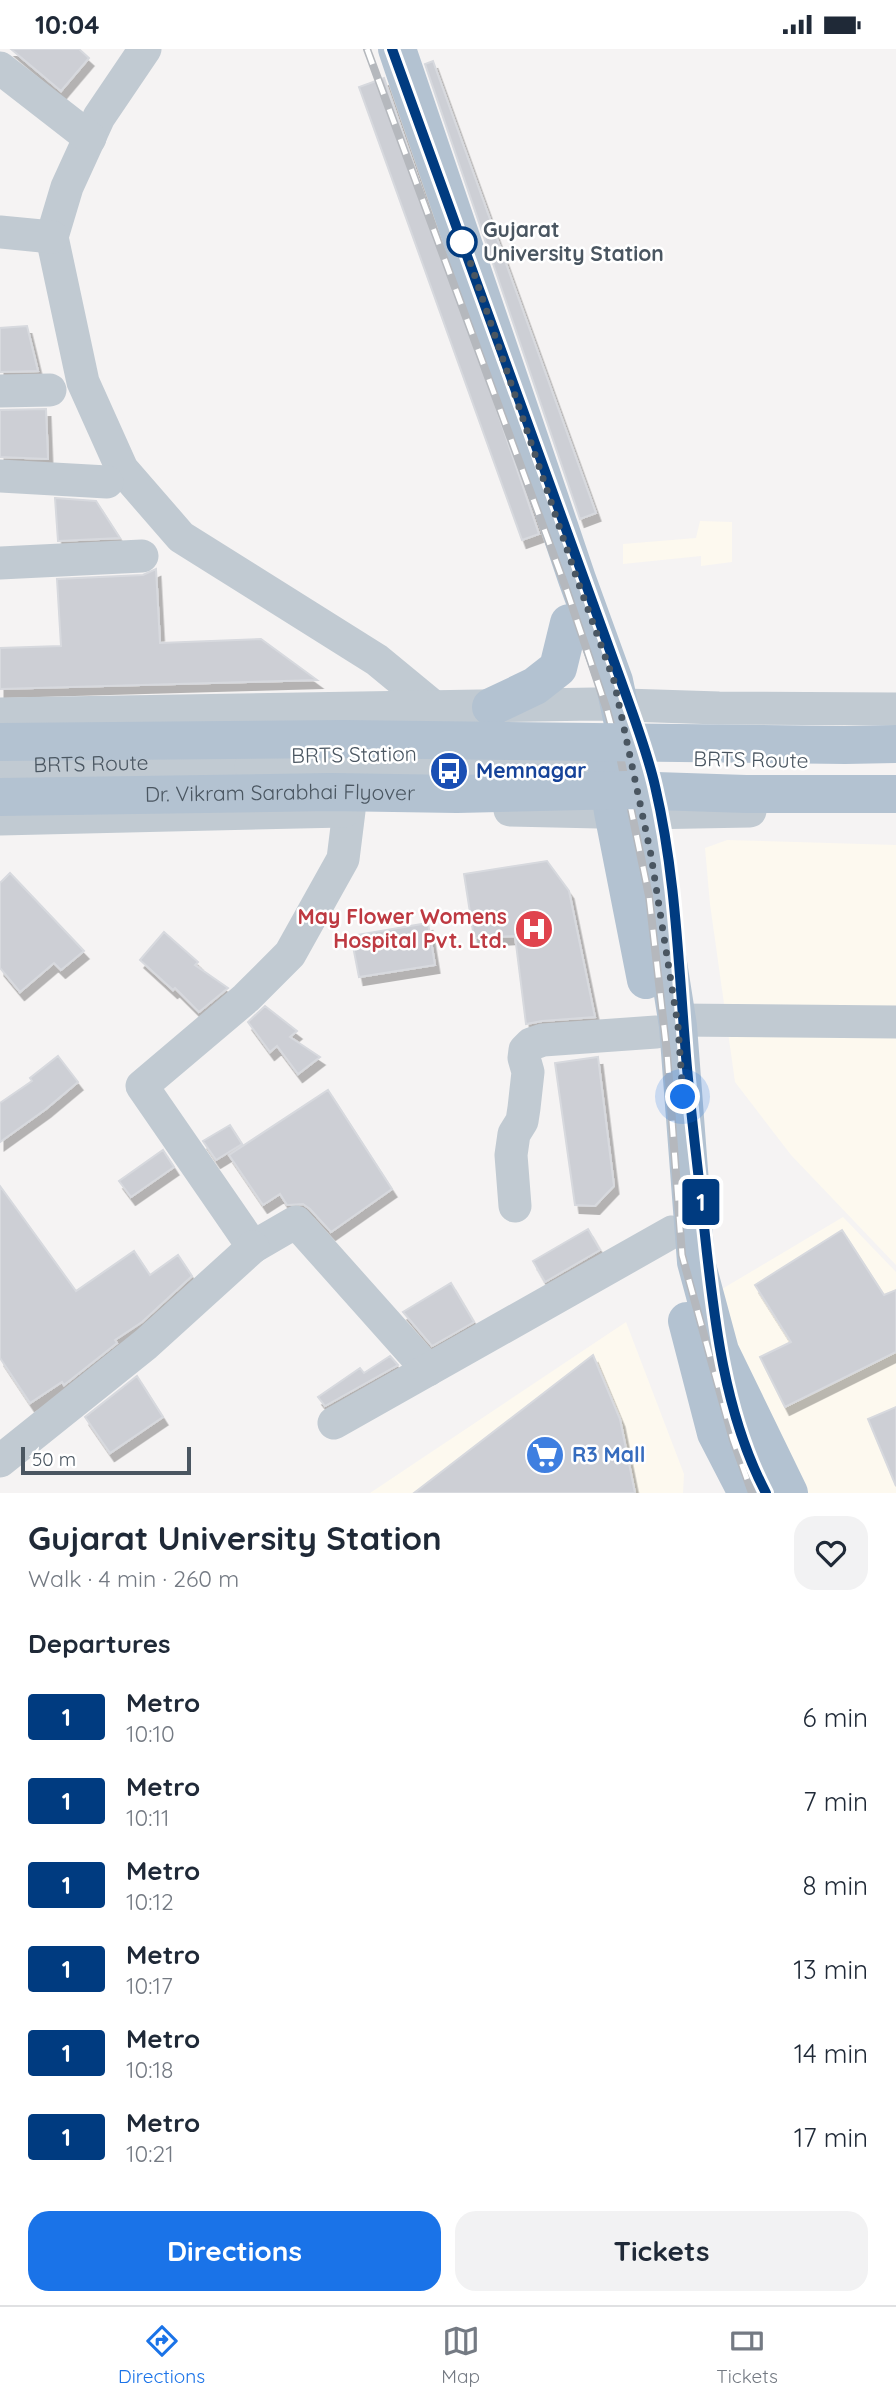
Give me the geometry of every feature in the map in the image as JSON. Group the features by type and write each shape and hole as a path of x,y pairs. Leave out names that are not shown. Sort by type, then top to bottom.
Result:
{"main road":[{"path":"373,49 569,623 606,704 666,1026 696,1262 720,1351 789,1493"},
{"path":"397,49 614,681 606,704"},
{"path":"491,707 536,686 558,668 569,623"},
{"path":"0,742 344,739 896,744"},
{"name":"Dr. Vikram Sarabhai Flyover","path":"0,797 331,792 457,794 626,790 746,794 896,794"},
{"path":"666,1026 667,1152 675,1269 716,1433 738,1488"}],"street":[{"path":"138,53 99,117 66,187 52,237 83,382 122,469 181,537 377,660 434,707"},
{"path":"0,68 90,138"},
{"path":"0,232 52,237"},
{"path":"0,391 50,390"},
{"path":"0,476 107,482"},
{"path":"0,563 142,556"},
{"path":"0,714 606,704 896,709"},
{"name":"BRTS Route","path":"618,759 896,762"},
{"name":"BRTS Station","path":"182,762 323,773 525,769 618,759"},
{"name":"BRTS Route","path":"0,766 182,762"},
{"path":"253,1247 142,1086 246,998 290,954 343,859 349,811"},
{"path":"0,819 349,811 896,811"},
{"path":"515,1206 511,1155 514,1134 522,1121 524,1108 528,1072 525,1050 531,1044 543,1040 666,1026 896,1022"},
{"path":"0,1461 146,1344 253,1247 296,1221 428,1370"},
{"path":"334,1423 672,1232"},
{"path":"738,1488 766,1445"}],"shaded area":[{"path":"700,521 732,522 732,562 701,566 701,556 623,564 623,544 696,538"},
{"path":"727,840 896,845 896,1265 791,1155 735,1082 710,904 705,848"},
{"path":"843,1217 896,1272 896,1493 800,1493 737,1359 722,1289"},
{"path":"626,1322 684,1474 683,1493 370,1493"}],"building":[{"path":"11,49 79,49 89,58 61,91"},
{"path":"433,61 596,513 580,519 425,64"},
{"path":"384,78 539,534 522,540 359,87"},
{"path":"27,326 38,371 0,372 0,328"},
{"path":"46,409 48,459 0,457 0,410"},
{"path":"55,498 96,501 120,538 58,541"},
{"path":"156,569 160,643 261,639 317,680 0,689 0,648 61,646 57,579 143,575"},
{"path":"547,861 569,891 595,1017 526,1024 515,936 474,938 464,874"},
{"path":"10,873 84,951 61,970 54,963 20,992 0,968 0,883"},
{"path":"428,923 435,965 359,977 351,936"},
{"path":"164,932 198,962 195,965 228,988 199,1012 175,988 173,990 140,960"},
{"path":"265,1006 297,1031 290,1037 320,1057 298,1074 277,1046 270,1052 248,1022"},
{"path":"58,1056 78,1082 0,1142 0,1103 32,1081 30,1078"},
{"path":"598,1057 614,1186 595,1206 575,1205 555,1063"},
{"path":"328,1090 392,1189 331,1232 310,1209 303,1204 287,1205 280,1194 263,1205 229,1155"},
{"path":"230,1125 242,1144 216,1160 203,1141"},
{"path":"163,1150 174,1167 131,1197 119,1181"},
{"path":"0,1186 76,1291 134,1251 150,1275 178,1255 192,1276 142,1322 115,1340 117,1343 64,1385 62,1382 30,1403 0,1358"},
{"path":"588,1229 600,1250 545,1282 533,1261"},
{"path":"842,1230 884,1295 896,1290 896,1352 785,1407 760,1357 791,1342 755,1285"},
{"path":"451,1283 474,1322 432,1346 403,1312"},
{"name":"R3 Mall","path":"593,1355 620,1419 635,1493 414,1493"},
{"path":"390,1356 398,1365 325,1406 318,1397 360,1368 364,1373"},
{"path":"137,1376 163,1417 110,1453 85,1417"},
{"path":"896,1407 896,1486 868,1419"}],"railway":[{"path":"367,49 567,591 621,761 649,896 667,1053 682,1255 733,1440 752,1493"},
{"path":"392,49 629,704 655,785 675,893 685,1045 706,1247 718,1335 732,1401"},
{"path":"749,1455 766,1493"}],"metro line":[{"name":"1","path":"392,49 621,681 655,785 674,893 685,1045 718,1335 735,1417 755,1472 766,1493"}],"place":[{"name":"Gujarat University Station","path":"462,242"},
{"name":"Memnagar","path":"449,771"},
{"name":"May Flower Womens Hospital Pvt. Ltd.","path":"534,929"},
{"name":"R3 Mall","path":"545,1455"}],"route":[{"path":"462,242 614,681 651,855 678,1026 683,1097"}]}
